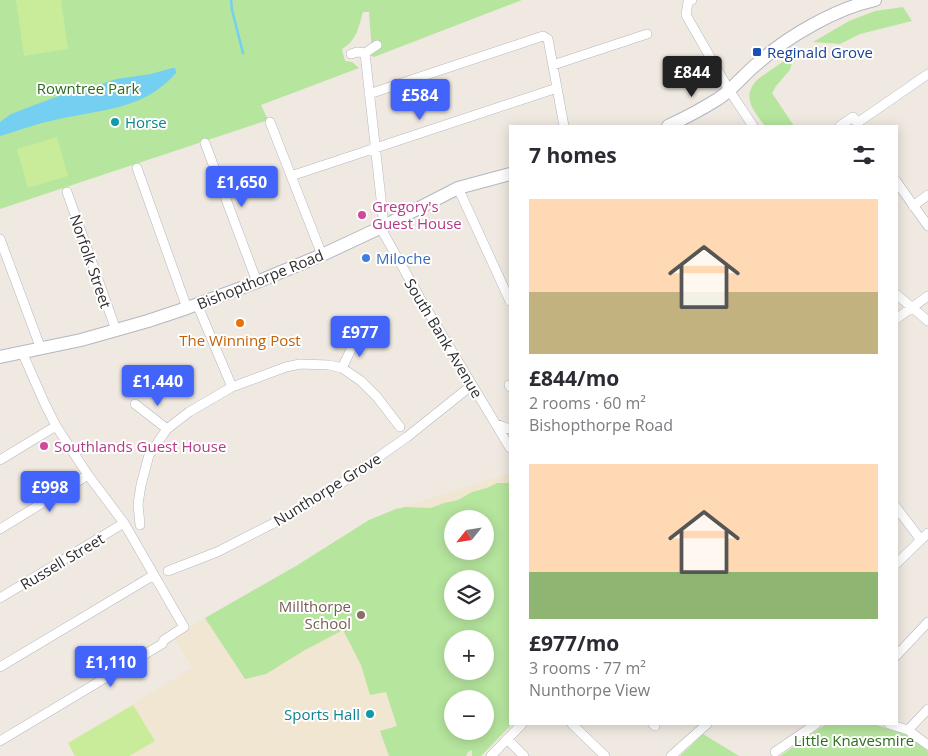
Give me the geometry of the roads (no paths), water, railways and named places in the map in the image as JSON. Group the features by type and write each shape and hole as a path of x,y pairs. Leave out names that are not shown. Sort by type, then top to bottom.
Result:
{"street":[{"path":"692,0 688,2 686,16 729,90 752,125"},
{"path":"670,125 718,98 758,62 795,36 842,10 875,0"},
{"path":"553,65 646,34"},
{"path":"369,94 543,36 548,39 564,125"},
{"path":"365,54 377,45"},
{"path":"351,54 357,52 365,54"},
{"path":"365,54 376,148 382,226"},
{"path":"841,125 853,117 858,124 928,74"},
{"path":"291,176 557,88"},
{"path":"270,122 322,255"},
{"path":"205,143 257,282"},
{"path":"137,168 192,306 232,386"},
{"name":"Bishopthorpe Road","path":"0,357 81,340 192,306 322,255 458,188 509,174"},
{"path":"898,184 928,226"},
{"path":"458,188 509,299"},
{"name":"Norfolk Street","path":"67,192 116,330"},
{"path":"913,206 928,196"},
{"name":"South Bank Avenue","path":"382,226 420,298 509,446"},
{"path":"0,239 41,349"},
{"path":"898,296 928,321"},
{"path":"898,318 928,296"},
{"path":"342,368 357,337"},
{"path":"0,741 162,644 164,640 184,627 124,523 88,475 56,426 22,352"},
{"path":"140,525 138,504 145,470 150,455 167,429 189,412 232,386 300,364 328,365 342,368 361,381 377,397 400,427"},
{"name":"Nunthorpe Grove","path":"168,571 217,552 265,528 332,489 407,437 472,385"},
{"path":"135,404 167,429"},
{"path":"496,424 508,426"},
{"path":"0,460 56,426"},
{"path":"0,529 88,475"},
{"path":"898,509 921,540"},
{"name":"Russell Street","path":"0,598 124,523"},
{"path":"898,562 928,533"},
{"path":"0,667 154,575"},
{"path":"898,654 928,622"},
{"path":"908,730 928,709"},
{"path":"491,756 521,725"},
{"path":"573,725 605,756"},
{"path":"671,756 706,725"},
{"path":"775,752 815,725"},
{"path":"892,725 908,730 928,745"},
{"path":"507,740 524,756"}],"water":[{"path":"175,68 176,73 163,85 136,101 107,110 59,119 0,136 0,122 11,114 61,95 116,79 151,74"}],"waterway":[{"path":"231,0 243,53"}],"place":[{"name":"Reginald Grove","path":"757,52"},
{"name":"Horse","path":"115,122"},
{"name":"Gregory's Guest House","path":"362,215"},
{"name":"Miloche","path":"366,258"},
{"name":"The Winning Post","path":"240,323"},
{"name":"Southlands Guest House","path":"44,446"},
{"name":"Millthorpe School","path":"361,615"},
{"name":"Sports Hall","path":"370,714"}],"park label":[{"name":"Rowntree Park","path":"88,88"},
{"name":"Little Knavesmire","path":"854,740"}]}
